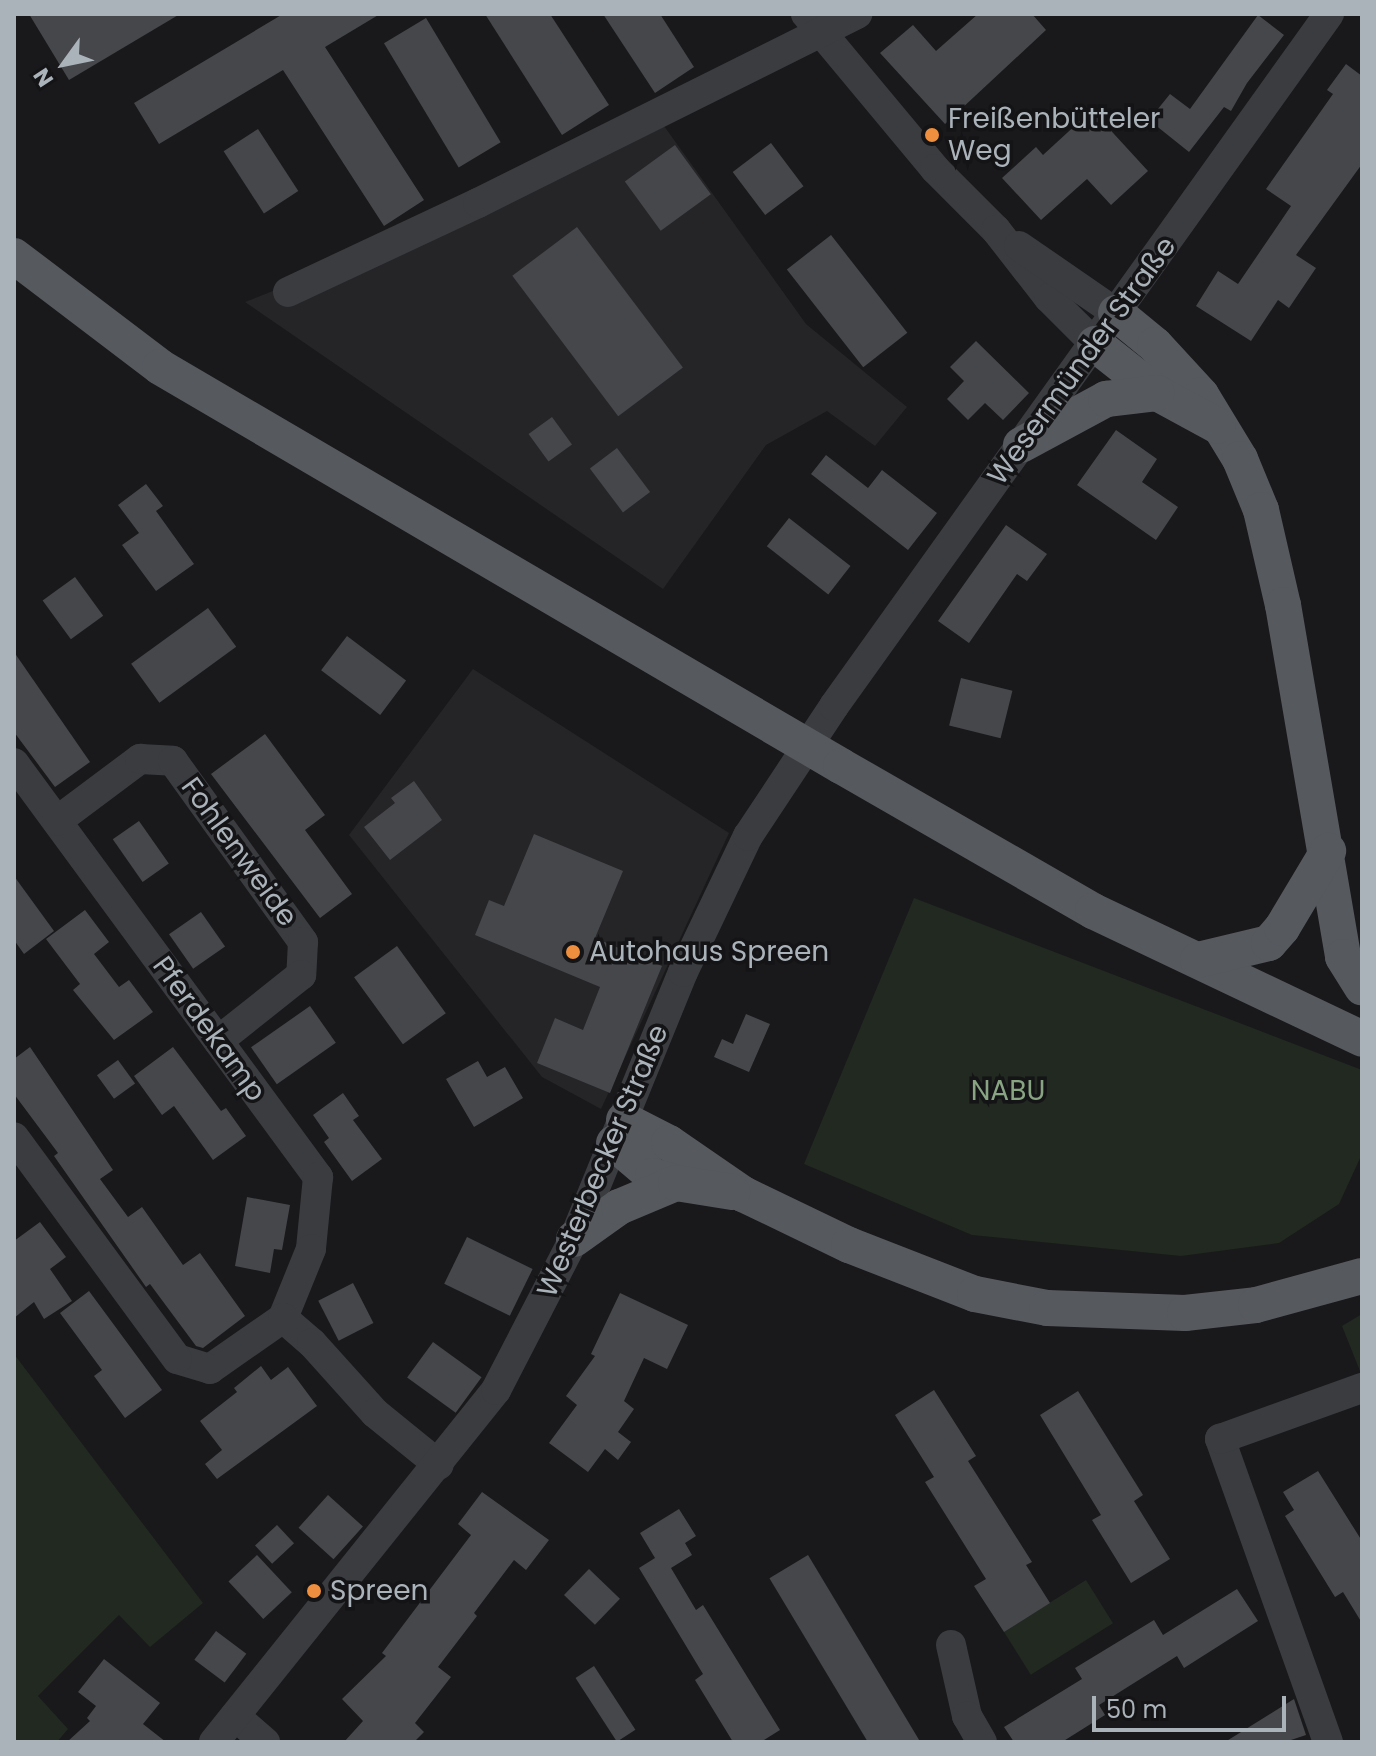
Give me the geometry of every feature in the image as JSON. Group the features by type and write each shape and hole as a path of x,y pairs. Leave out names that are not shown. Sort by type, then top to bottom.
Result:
{"main road":[{"path":"14,256 160,367 1093,911 1359,1039"},
{"path":"1116,313 1188,378 1240,459 1261,510 1283,605 1328,851 1343,957 1362,988"},
{"path":"1095,344 1157,393 1218,426"},
{"path":"1021,445 1106,399 1157,393"},
{"path":"1198,960 1269,943 1282,928 1328,851"},
{"path":"619,1132 653,1176 743,1194"},
{"path":"619,1132 669,1143 743,1194 849,1245 975,1294 1047,1308 1117,1313 1199,1311 1256,1305 1362,1276"},
{"path":"574,1239 619,1207 676,1183"}],"street":[{"path":"288,292 478,203 814,23 857,14"},
{"name":"Wesermünder Straße","path":"834,706 1329,14"},
{"path":"814,23 935,169 996,230 1049,298 1095,344"},
{"path":"996,230 1116,313"},
{"name":"Westerbecker Straße","path":"214,1742 332,1591 439,1465 496,1390 574,1239 713,904 781,784 834,706"},
{"name":"Fohlenweide","path":"57,821 140,759 173,761 303,942 301,975 218,1041"},
{"name":"Pferdekamp","path":"14,763 318,1177 311,1249 283,1318"},
{"path":"14,1137 177,1359 210,1369 283,1318 312,1343 375,1413 439,1465"},
{"path":"1328,1742 1220,1439 1362,1388"},
{"path":"951,1645 967,1716 982,1742"},
{"path":"235,1716 265,1742"}],"shaded area":[{"path":"649,105 806,324 907,407 875,446 827,411 766,445 663,589 245,302 572,172"},
{"path":"473,669 729,833 601,1109 542,1077 349,835"}],"green space":[{"name":"NABU","path":"914,898 1362,1070 1362,1154 1339,1204 1279,1243 1181,1256 972,1235 804,1164"},
{"path":"1362,1314 1362,1376 1342,1326"},
{"path":"14,1354 203,1603 150,1647 119,1615 38,1696 68,1729 57,1742 14,1742"},
{"path":"1086,1580 1113,1623 1031,1675 1004,1631"}],"building":[{"path":"29,14 180,14 69,80"},
{"path":"283,14 380,14 325,47 424,200 384,226 283,70 159,144 134,103"},
{"path":"485,14 550,14 609,105 562,135"},
{"path":"603,14 660,14 694,67 655,93"},
{"path":"978,14 1032,14 1046,30 945,124 880,53 913,25 936,51"},
{"path":"1258,15 1284,35 1247,83 1231,111 1224,107 1189,152 1149,120 1170,94 1190,109"},
{"path":"426,18 501,142 459,168 384,43"},
{"path":"1346,64 1362,76 1362,164 1296,255 1316,268 1289,308 1278,300 1251,341 1196,306 1218,271 1238,284 1291,206 1266,189 1333,94 1327,90"},
{"path":"1092,110 1148,171 1111,205 1087,179 1041,220 1002,178 1036,147 1043,155"},
{"path":"258,129 298,191 264,213 224,151"},
{"path":"771,143 803,186 765,215 733,172"},
{"path":"675,145 711,194 661,231 625,181"},
{"path":"577,227 683,368 618,416 512,276"},
{"path":"831,235 907,333 863,367 787,269"},
{"path":"976,341 1029,393 1003,420 985,403 968,420 947,399 964,381 950,367"},
{"path":"552,417 572,445 549,462 529,434"},
{"path":"1116,430 1157,459 1142,482 1178,507 1156,540 1077,485"},
{"path":"617,448 650,492 623,512 590,468"},
{"path":"826,455 868,488 882,470 937,513 908,550 811,474"},
{"path":"146,484 163,506 156,511 194,564 156,591 122,545 139,533 118,505"},
{"path":"789,518 850,566 828,594 767,546"},
{"path":"1006,525 1047,554 1027,581 1017,574 969,643 938,621"},
{"path":"75,577 103,616 71,639 43,601"},
{"path":"208,608 236,647 159,703 131,664"},
{"path":"347,636 406,681 380,715 321,670"},
{"path":"14,652 90,762 55,787 14,732"},
{"path":"961,678 1012,691 1001,738 949,726"},
{"path":"265,734 325,815 305,830 352,894 320,918 211,774"},
{"path":"414,781 442,820 390,860 364,827 395,803 391,798"},
{"path":"139,821 169,864 143,882 113,839"},
{"name":"Autohaus Spreen","path":"534,834 623,871 595,938 662,966 610,1093 537,1063 555,1018 583,1030 600,987 475,935 489,900 504,906"},
{"path":"14,876 54,931 24,954 14,940"},
{"path":"85,910 109,942 94,954 119,987 129,980 153,1012 114,1040 73,990 80,984 46,939"},
{"path":"201,912 225,946 193,969 169,934"},
{"path":"397,946 446,1013 403,1044 354,977"},
{"path":"310,1006 336,1043 277,1084 251,1047"},
{"path":"746,1014 770,1024 749,1072 714,1057 722,1039 733,1044"},
{"path":"30,1047 113,1170 100,1179 128,1217 142,1207 183,1265 200,1253 245,1316 203,1348 196,1346 150,1284 146,1287 54,1156 58,1153 14,1094 14,1059"},
{"path":"173,1047 221,1111 226,1108 246,1136 213,1160 174,1106 162,1115 134,1076"},
{"path":"118,1060 135,1083 114,1099 97,1075"},
{"path":"478,1061 487,1077 505,1067 523,1098 474,1127 446,1079"},
{"path":"343,1093 359,1116 353,1120 382,1159 352,1181 324,1142 329,1138 313,1115"},
{"path":"247,1197 290,1205 282,1250 274,1249 270,1273 235,1266"},
{"path":"40,1222 66,1257 50,1269 72,1301 44,1319 34,1302 14,1318 14,1241"},
{"path":"467,1237 533,1269 510,1316 444,1284"},
{"path":"353,1283 373,1323 339,1341 318,1301"},
{"path":"89,1291 162,1390 125,1418 94,1376 102,1370 60,1313"},
{"path":"620,1293 688,1325 667,1369 644,1358 624,1401 634,1409 618,1432 631,1442 618,1460 605,1449 588,1472 549,1443 577,1405 566,1396 595,1356 591,1354"},
{"path":"433,1342 482,1377 456,1413 407,1378"},
{"path":"261,1366 271,1380 288,1367 317,1406 217,1479 205,1464 222,1450 200,1421 237,1392 234,1388"},
{"path":"934,1390 976,1456 968,1461 1032,1562 1026,1565 1050,1603 1004,1632 974,1586 986,1579 925,1482 934,1477 895,1415"},
{"path":"1078,1391 1143,1495 1134,1501 1170,1559 1131,1583 1092,1520 1101,1515 1040,1415"},
{"path":"1318,1471 1362,1541 1362,1623 1343,1592 1335,1597 1285,1516 1294,1510 1283,1492"},
{"path":"482,1492 549,1540 526,1570 514,1560 474,1613 477,1616 438,1667 451,1677 415,1723 424,1732 414,1742 344,1742 363,1721 342,1699 386,1656 382,1653 471,1535 458,1524"},
{"path":"328,1495 363,1526 333,1559 299,1528"},
{"path":"679,1509 696,1536 685,1543 692,1555 671,1568 696,1610 703,1605 780,1730 761,1742 733,1742 695,1680 703,1674 639,1568 655,1558 640,1533"},
{"path":"277,1525 294,1543 272,1564 255,1545"},
{"path":"257,1555 292,1592 263,1619 228,1582"},
{"path":"808,1555 920,1742 868,1742 769,1578"},
{"path":"589,1569 620,1599 595,1625 564,1595"},
{"path":"1237,1589 1258,1621 1184,1668 1177,1656 1099,1705 1105,1715 1062,1742 1014,1742 1004,1727 1082,1679 1075,1668 1154,1620 1163,1635"},
{"path":"216,1631 246,1654 225,1683 194,1660"},
{"path":"104,1659 160,1703 143,1724 166,1742 67,1742 90,1721 87,1718 96,1706 78,1692"},
{"path":"594,1666 635,1730 617,1742 576,1678"},
{"path":"1294,1699 1306,1735 1285,1742 1225,1742"}],"place":[{"name":"Freißenbütteler Weg","path":"932,135"},
{"name":"Autohaus Spreen","path":"573,952"},
{"name":"Spreen","path":"314,1591"}]}
